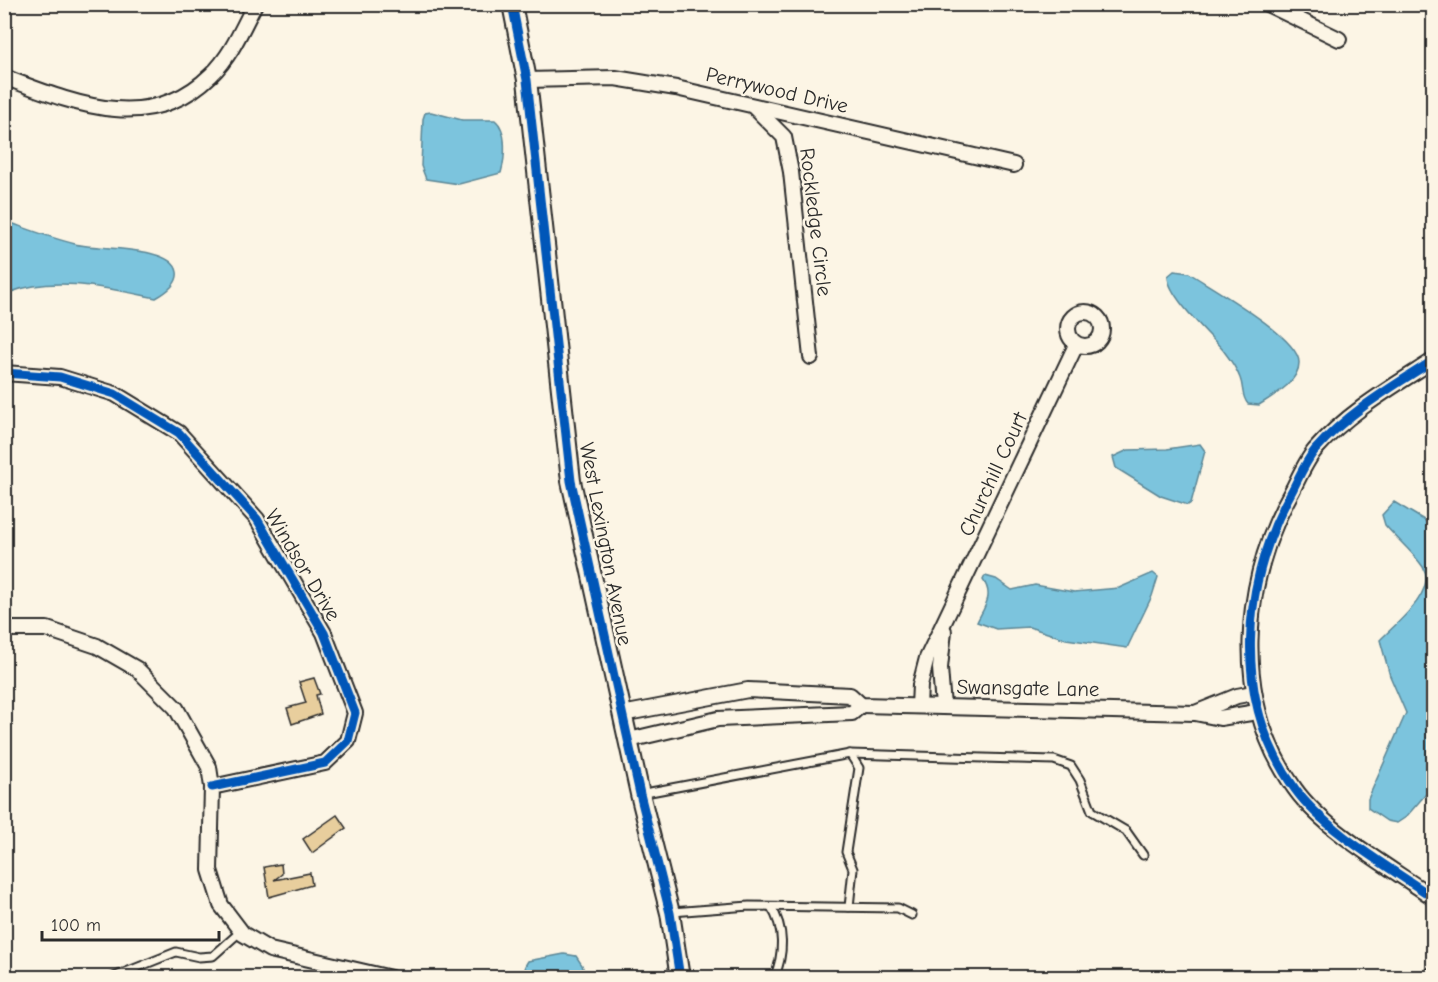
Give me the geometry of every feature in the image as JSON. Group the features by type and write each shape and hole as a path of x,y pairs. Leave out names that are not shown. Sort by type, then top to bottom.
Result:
{"street":[{"path":"4,77 76,104 127,111 172,103 194,90 213,74 232,48 255,4"},
{"name":"West Lexington Avenue","path":"513,4 527,80 571,481 640,794 670,913 680,978"},
{"path":"1267,4 1339,39"},
{"name":"Perrywood Drive","path":"527,80 615,78 753,106 1014,165"},
{"name":"Rockledge Circle","path":"753,106 784,137 791,172 811,357"},
{"name":"Churchill Court","path":"919,706 920,685 927,657 1076,345"},
{"path":"1434,360 1357,409 1314,451 1279,513 1256,584 1249,652 1257,712 1270,750 1296,790 1334,828 1434,898"},
{"name":"Windsor Drive","path":"4,373 60,377 116,394 178,433 257,519 324,633 356,713 348,741 325,763 212,788"},
{"name":"Churchill Court","path":"943,707 940,668 946,620"},
{"path":"4,629 47,629 97,646 137,669 176,708 209,766 212,788 210,870 221,905 241,931 270,950 391,978"},
{"name":"Swansgate Lane","path":"622,714 748,690 850,695 861,705 1195,713 1220,718 1257,712"},
{"name":"Swansgate Lane","path":"1195,713 1237,696 1253,693"},
{"name":"Swansgate Lane","path":"629,740 718,720 781,714 852,713 861,705"},
{"path":"1431,978 1434,973"}],"lane":[{"path":"640,794 850,754 1053,760 1071,766 1080,780 1092,811 1126,831 1143,855"},
{"path":"849,907 854,868 846,852 859,768 850,754"},
{"path":"670,913 749,906 898,908 912,915"},
{"path":"771,907 781,929 781,960 774,978"},
{"path":"111,978 176,952 199,957 213,956 241,931"}],"water":[{"path":"431,112 462,120 495,120 504,137 504,160 501,173 459,184 426,179 421,166 423,119 425,113"},
{"path":"5,221 75,244 132,250 162,257 172,263 177,272 176,280 167,291 156,298 65,284 46,284 11,292 5,289"},
{"path":"1174,271 1189,273 1252,314 1285,340 1295,352 1299,363 1298,370 1290,382 1259,405 1248,404 1233,363 1174,293 1168,276"},
{"path":"1200,444 1205,451 1191,503 1188,505 1161,496 1116,468 1113,457 1128,450 1167,449"},
{"path":"1394,502 1434,526 1433,786 1406,817 1397,823 1387,821 1368,808 1368,799 1406,713 1390,676 1380,640 1404,617 1420,597 1425,587 1426,577 1419,561 1385,525 1382,515"},
{"path":"1153,573 1158,577 1152,596 1127,648 1066,639 1029,627 996,629 977,622 988,596 983,580 985,576 996,579 1012,590 1035,585 1074,592 1119,588"},
{"path":"564,954 576,956 586,977 527,977 525,966 528,961"}],"building":[{"path":"314,678 320,694 316,695 321,714 292,724 287,708 306,703 299,682"},
{"path":"337,815 346,828 312,853 303,839"},
{"path":"281,864 282,874 274,880 310,873 312,885 269,897 264,867"}],"cycle path":[{"path":"512,4 527,80 571,481 640,794 670,913 680,978"},
{"path":"1434,360 1356,412 1328,436 1309,459 1276,525 1262,563 1254,601 1250,640 1253,679 1260,718 1274,754 1295,789 1323,820 1434,898"},
{"path":"4,373 60,377 115,394 179,433 257,519 324,633 355,713 348,741 325,763 212,787"}]}
